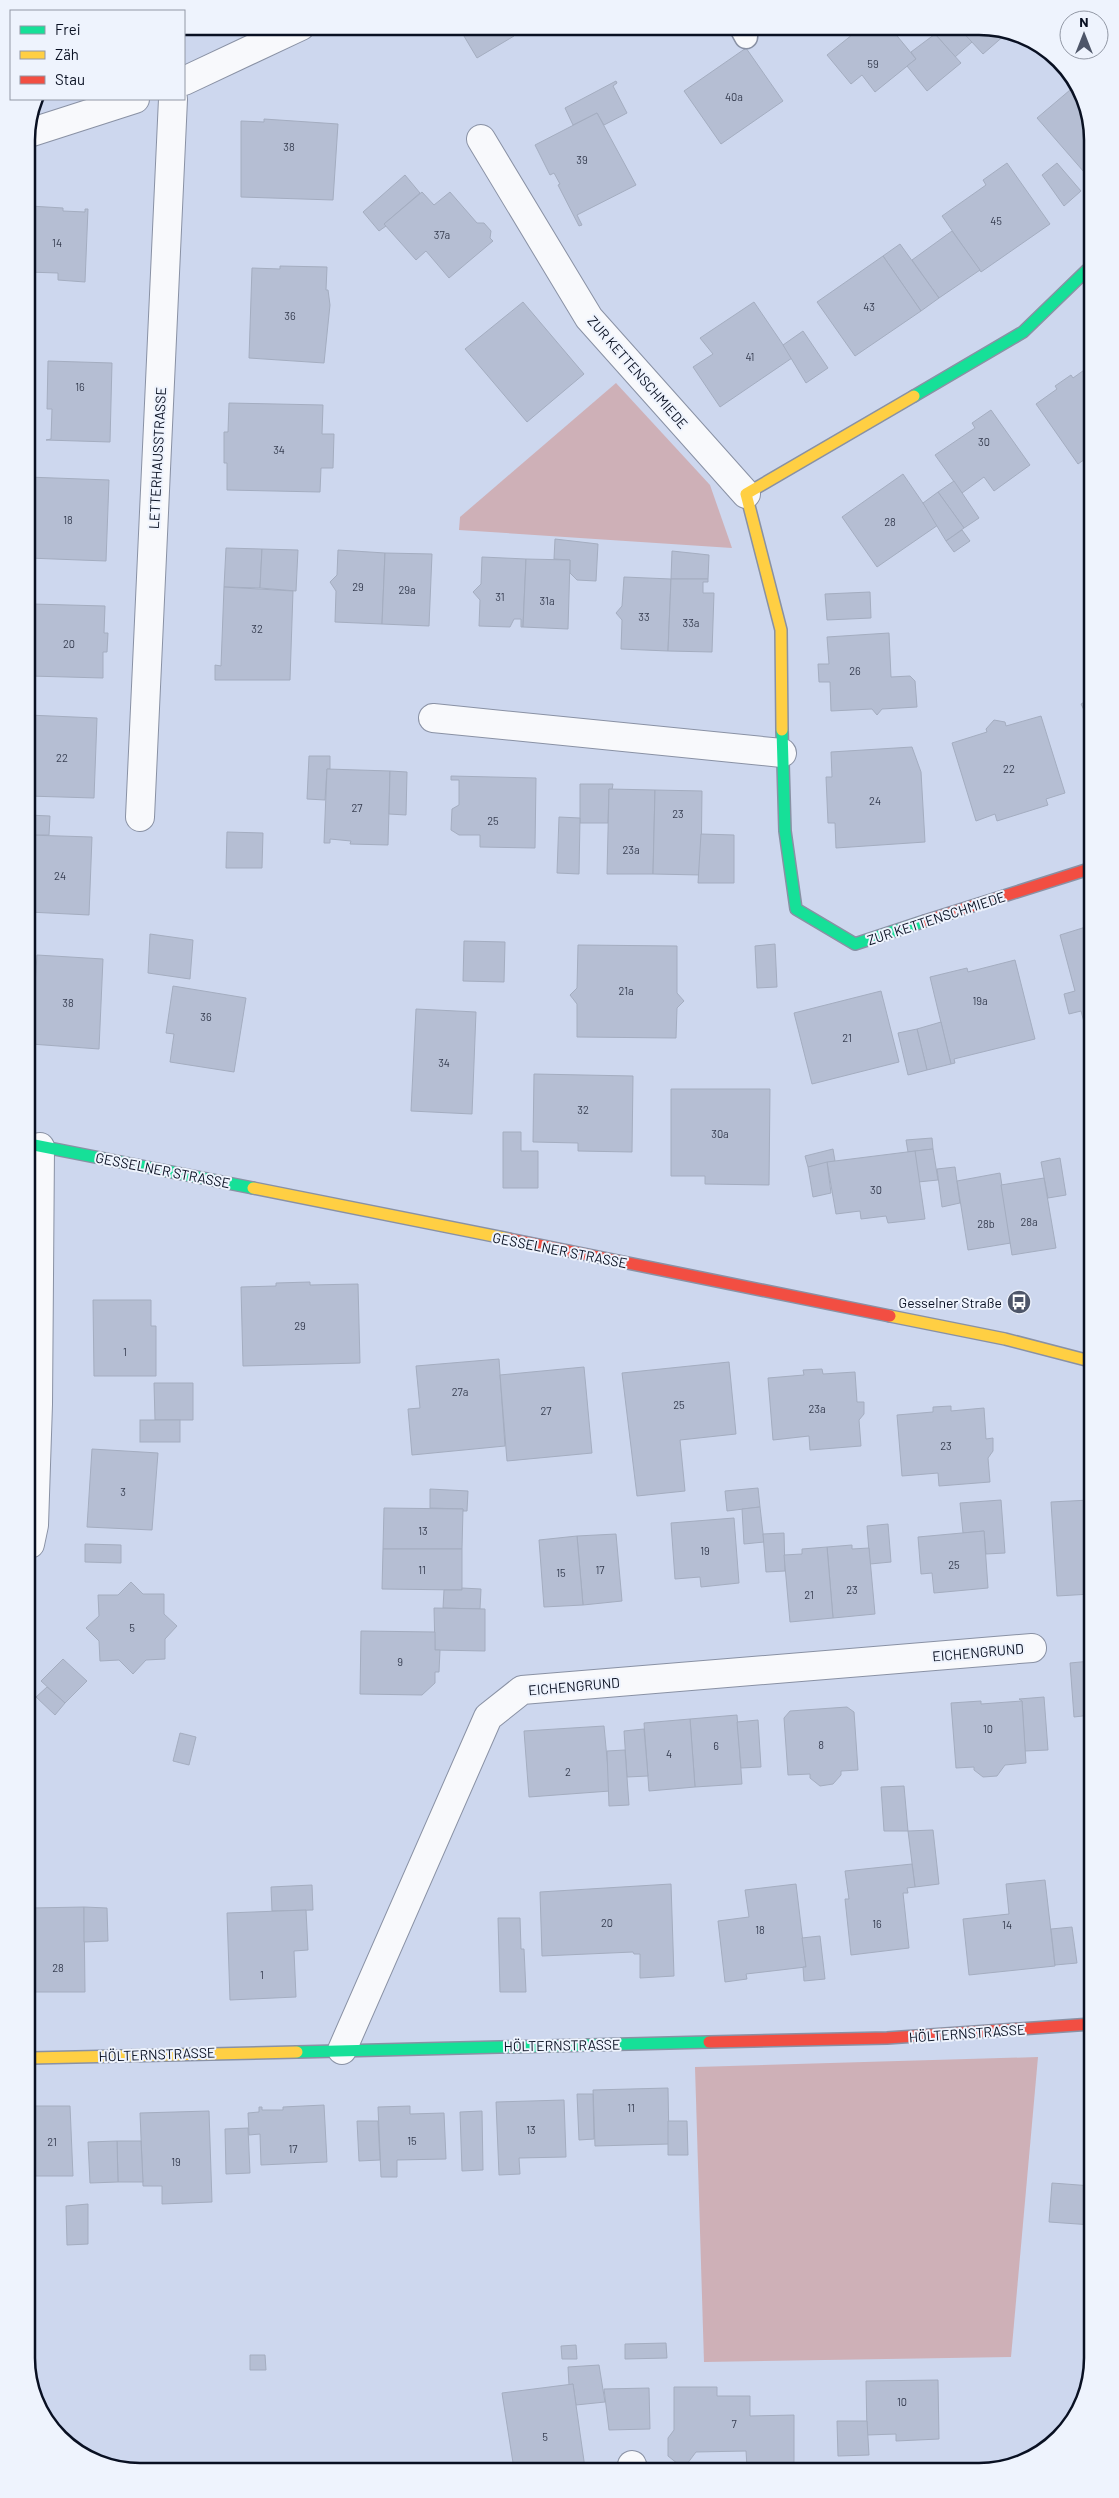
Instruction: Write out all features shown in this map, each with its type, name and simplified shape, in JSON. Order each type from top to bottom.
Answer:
[{"type":"street","points":[[185,81],[282,35]]},
{"type":"street","points":[[35,131],[132,100]]},
{"type":"street","name":"LETTERHAUSSTRASSE","points":[[140,817],[173,100]]},
{"type":"street","name":"ZUR KETTENSCHMIEDE","points":[[481,139],[589,318],[746,494],[781,630],[785,831],[796,909],[855,944],[1084,872]]},
{"type":"street","points":[[746,494],[1023,332],[1084,273]]},
{"type":"street","points":[[433,718],[782,753]]},
{"type":"street","name":"GESSELNER STRASSE","points":[[35,1146],[129,1162],[996,1337],[1084,1359]]},
{"type":"street","name":"EICHENGRUND","points":[[342,2050],[488,1717],[522,1690],[1032,1648]]},
{"type":"street","name":"HÖLTERNSTRASSE","points":[[35,2058],[887,2038],[1084,2025]]},
{"type":"shaded area","points":[[616,383],[710,485],[732,548],[459,530],[460,517]]},
{"type":"shaded area","points":[[1038,2057],[1011,2357],[704,2362],[695,2067]]},
{"type":"building","points":[[463,35],[513,35],[514,36],[477,58]]},
{"type":"building","points":[[852,35],[896,35],[916,59],[875,92],[862,75],[851,84],[827,55]]},
{"type":"building","points":[[936,35],[965,35],[972,42],[955,57]]},
{"type":"building","points":[[936,35],[961,63],[927,91],[907,66],[916,59],[911,52]]},
{"type":"building","points":[[965,35],[1002,38],[983,54]]},
{"type":"building","points":[[746,48],[783,101],[721,144],[684,91]]},
{"type":"building","points":[[616,81],[617,83],[613,86],[627,113],[604,125],[597,113],[573,125],[565,108]]},
{"type":"building","points":[[1070,90],[1072,93],[1082,119],[1084,172],[1037,118]]},
{"type":"building","points":[[597,113],[636,185],[577,215],[582,225],[579,226],[558,185],[560,184],[554,173],[550,175],[535,145]]},
{"type":"building","points":[[264,119],[338,124],[333,200],[241,197],[241,121],[264,122]]},
{"type":"building","points":[[1007,163],[1050,224],[981,272],[942,216],[986,185],[983,180]]},
{"type":"building","points":[[1057,163],[1081,191],[1064,206],[1042,175]]},
{"type":"building","points":[[405,175],[420,193],[384,224],[386,226],[379,231],[363,212]]},
{"type":"building","points":[[422,192],[434,205],[450,192],[477,223],[484,223],[491,231],[490,238],[493,241],[449,278],[426,251],[416,260],[384,224]]},
{"type":"building","points":[[35,206],[63,208],[63,211],[85,212],[85,209],[88,209],[85,282],[58,280],[58,273],[35,272]]},
{"type":"building","points":[[952,231],[980,270],[939,298],[912,260]]},
{"type":"building","points":[[900,244],[939,298],[921,311],[883,256]]},
{"type":"building","points":[[883,256],[921,311],[855,356],[817,302]]},
{"type":"building","points":[[280,266],[327,267],[326,290],[328,290],[330,305],[324,363],[249,358],[252,268],[280,269]]},
{"type":"building","points":[[523,302],[584,374],[527,422],[465,349]]},
{"type":"building","points":[[754,302],[792,358],[720,407],[693,367],[713,354],[700,338]]},
{"type":"building","points":[[803,331],[828,368],[806,383],[783,345]]},
{"type":"building","points":[[48,361],[112,363],[110,442],[46,440],[51,439],[52,409],[47,409]]},
{"type":"building","points":[[1084,370],[1084,460],[1078,464],[1036,404],[1057,389],[1055,386],[1071,375],[1073,378]]},
{"type":"building","points":[[229,403],[323,405],[322,434],[334,434],[333,468],[321,468],[320,492],[227,490],[227,463],[224,463],[224,432],[228,432]]},
{"type":"building","points":[[991,410],[1030,465],[994,491],[984,477],[962,493],[935,455],[975,428],[972,423]]},
{"type":"building","points":[[903,474],[938,525],[877,567],[842,517]]},
{"type":"building","points":[[35,477],[109,480],[106,561],[35,558]]},
{"type":"building","points":[[954,481],[979,518],[964,528],[938,492]]},
{"type":"building","points":[[938,492],[964,528],[946,541],[923,503]]},
{"type":"building","points":[[962,530],[970,541],[954,552],[946,541]]},
{"type":"building","points":[[555,539],[598,544],[596,581],[577,580],[570,573],[570,560],[554,559]]},
{"type":"building","points":[[226,548],[262,549],[260,588],[224,587]]},
{"type":"building","points":[[262,549],[298,550],[296,591],[260,588]]},
{"type":"building","points":[[338,550],[385,553],[382,624],[335,622],[336,591],[330,582],[337,575]]},
{"type":"building","points":[[672,551],[709,555],[708,579],[671,579]]},
{"type":"building","points":[[385,553],[432,554],[429,626],[382,624]]},
{"type":"building","points":[[482,557],[526,559],[523,627],[521,627],[521,619],[514,619],[510,627],[479,626],[480,600],[473,592],[481,584]]},
{"type":"building","points":[[526,559],[570,560],[568,629],[523,627]]},
{"type":"building","points":[[624,577],[671,579],[668,651],[621,649],[622,620],[616,613],[622,606]]},
{"type":"building","points":[[671,579],[708,579],[708,582],[703,582],[703,593],[714,593],[712,652],[668,651]]},
{"type":"building","points":[[224,587],[293,591],[290,680],[215,680],[215,665],[221,666]]},
{"type":"building","points":[[870,592],[871,618],[827,620],[825,594]]},
{"type":"building","points":[[35,604],[105,606],[104,633],[108,633],[107,652],[103,652],[103,678],[35,676]]},
{"type":"building","points":[[889,633],[891,677],[910,676],[915,681],[917,707],[882,709],[877,715],[872,709],[831,711],[830,682],[819,682],[818,664],[829,664],[827,637]]},
{"type":"building","points":[[35,715],[97,718],[94,798],[35,796]]},
{"type":"building","points":[[1041,716],[1065,793],[1046,799],[1048,805],[997,821],[995,814],[976,821],[952,743],[987,732],[986,729],[994,720],[1005,722],[1006,726]]},
{"type":"building","points":[[912,747],[921,772],[925,842],[836,848],[835,823],[828,823],[826,777],[832,777],[831,752]]},
{"type":"building","points":[[309,756],[330,756],[330,769],[327,769],[325,800],[307,799]]},
{"type":"building","points":[[327,769],[390,771],[388,845],[350,844],[351,841],[330,839],[330,843],[324,843]]},
{"type":"building","points":[[390,771],[407,772],[406,815],[389,814]]},
{"type":"building","points":[[451,776],[536,778],[535,848],[480,847],[480,835],[459,835],[451,830],[452,809],[459,805],[459,780],[451,780]]},
{"type":"building","points":[[580,784],[613,784],[612,790],[609,789],[608,823],[580,823]]},
{"type":"building","points":[[609,789],[655,790],[653,874],[607,874]]},
{"type":"building","points":[[655,790],[702,791],[701,875],[653,874]]},
{"type":"building","points":[[35,815],[50,816],[49,835],[35,835]]},
{"type":"building","points":[[559,817],[580,818],[579,874],[557,873]]},
{"type":"building","points":[[227,832],[263,833],[262,868],[226,868]]},
{"type":"building","points":[[701,834],[734,835],[734,883],[698,883]]},
{"type":"building","points":[[35,835],[92,837],[89,915],[35,912]]},
{"type":"building","points":[[1084,928],[1084,1022],[1081,1011],[1069,1014],[1064,994],[1075,991],[1060,935]]},
{"type":"building","points":[[150,934],[193,940],[190,979],[148,973]]},
{"type":"building","points":[[464,941],[505,942],[504,982],[463,981]]},
{"type":"building","points":[[775,944],[777,987],[757,988],[755,946]]},
{"type":"building","points":[[578,945],[677,946],[677,993],[684,1001],[677,1008],[676,1038],[577,1037],[577,1004],[570,995],[577,988]]},
{"type":"building","points":[[37,955],[103,959],[99,1049],[35,1044]]},
{"type":"building","points":[[1015,960],[1035,1039],[954,1059],[955,1063],[951,1064],[930,977],[967,968],[968,972]]},
{"type":"building","points":[[173,986],[246,998],[234,1072],[170,1062],[174,1034],[166,1033]]},
{"type":"building","points":[[881,991],[899,1062],[812,1084],[794,1013]]},
{"type":"building","points":[[416,1009],[476,1012],[472,1114],[411,1111]]},
{"type":"building","points":[[941,1022],[951,1064],[927,1070],[917,1029]]},
{"type":"building","points":[[917,1029],[927,1070],[908,1075],[898,1033]]},
{"type":"building","points":[[534,1074],[633,1076],[632,1152],[578,1151],[578,1143],[533,1142]]},
{"type":"building","points":[[671,1089],[770,1089],[769,1185],[705,1184],[705,1176],[671,1176]]},
{"type":"building","points":[[503,1132],[521,1132],[521,1151],[538,1151],[538,1188],[503,1188]]},
{"type":"building","points":[[932,1138],[933,1149],[908,1152],[906,1140]]},
{"type":"building","points":[[833,1149],[835,1161],[808,1167],[805,1156]]},
{"type":"building","points":[[933,1149],[938,1180],[918,1182],[915,1151]]},
{"type":"building","points":[[915,1151],[925,1219],[888,1223],[886,1216],[861,1219],[860,1211],[836,1214],[827,1162]]},
{"type":"building","points":[[1060,1158],[1066,1195],[1048,1198],[1041,1162]]},
{"type":"building","points":[[827,1162],[831,1193],[813,1197],[808,1167]]},
{"type":"building","points":[[955,1167],[960,1203],[942,1207],[937,1169]]},
{"type":"building","points":[[1000,1173],[1011,1243],[968,1250],[957,1181]]},
{"type":"building","points":[[1044,1178],[1056,1248],[1012,1255],[1001,1185]]},
{"type":"building","points":[[310,1282],[310,1285],[358,1284],[360,1363],[243,1366],[241,1287],[276,1286],[276,1283]]},
{"type":"building","points":[[93,1300],[151,1300],[151,1326],[156,1326],[156,1376],[94,1376]]},
{"type":"building","points":[[499,1359],[505,1446],[412,1455],[408,1409],[420,1408],[416,1366]]},
{"type":"building","points":[[729,1362],[736,1434],[680,1440],[685,1491],[637,1496],[622,1373]]},
{"type":"building","points":[[584,1367],[592,1453],[507,1461],[500,1375]]},
{"type":"building","points":[[822,1369],[823,1374],[855,1372],[857,1402],[864,1402],[864,1414],[859,1420],[861,1446],[810,1450],[809,1436],[773,1440],[768,1378],[804,1375],[803,1370]]},
{"type":"building","points":[[154,1383],[193,1383],[193,1420],[155,1420]]},
{"type":"building","points":[[951,1406],[951,1411],[984,1408],[986,1439],[993,1438],[993,1451],[988,1458],[990,1482],[939,1486],[938,1473],[902,1476],[897,1415],[933,1412],[933,1407]]},
{"type":"building","points":[[140,1420],[180,1420],[180,1442],[140,1442]]},
{"type":"building","points":[[92,1449],[158,1453],[152,1530],[87,1527]]},
{"type":"building","points":[[758,1488],[760,1507],[727,1511],[725,1491]]},
{"type":"building","points":[[430,1489],[468,1491],[467,1511],[463,1511],[463,1509],[430,1508]]},
{"type":"building","points":[[1001,1500],[1005,1553],[986,1554],[984,1531],[963,1533],[960,1503]]},
{"type":"building","points":[[1084,1500],[1084,1594],[1057,1596],[1051,1502]]},
{"type":"building","points":[[760,1507],[764,1542],[744,1544],[742,1509]]},
{"type":"building","points":[[384,1508],[463,1509],[462,1549],[383,1549]]},
{"type":"building","points":[[734,1518],[739,1583],[701,1587],[700,1577],[675,1579],[671,1523]]},
{"type":"building","points":[[888,1524],[891,1562],[870,1564],[867,1526]]},
{"type":"building","points":[[984,1531],[988,1588],[934,1593],[932,1573],[921,1574],[918,1537]]},
{"type":"building","points":[[784,1533],[785,1571],[766,1572],[763,1534]]},
{"type":"building","points":[[616,1534],[622,1601],[583,1605],[577,1536]]},
{"type":"building","points":[[577,1536],[583,1605],[544,1607],[539,1540]]},
{"type":"building","points":[[85,1544],[121,1545],[121,1563],[85,1562]]},
{"type":"building","points":[[852,1545],[852,1549],[869,1548],[875,1614],[833,1618],[827,1547]]},
{"type":"building","points":[[827,1547],[833,1618],[790,1622],[784,1555],[802,1554],[802,1549]]},
{"type":"building","points":[[383,1549],[462,1549],[462,1590],[382,1589]]},
{"type":"building","points":[[131,1582],[143,1594],[164,1594],[164,1614],[177,1626],[165,1639],[165,1659],[146,1660],[133,1674],[119,1660],[100,1661],[99,1641],[86,1628],[99,1616],[98,1595],[118,1595]]},
{"type":"building","points":[[462,1588],[481,1589],[480,1609],[443,1608],[444,1590],[462,1590]]},
{"type":"building","points":[[434,1608],[485,1609],[485,1651],[435,1650]]},
{"type":"building","points":[[361,1631],[435,1632],[435,1650],[440,1650],[439,1672],[435,1672],[435,1683],[422,1695],[360,1694]]},
{"type":"building","points":[[63,1659],[87,1681],[65,1703],[41,1681]]},
{"type":"building","points":[[1084,1662],[1084,1716],[1074,1717],[1070,1663]]},
{"type":"building","points":[[47,1687],[65,1703],[55,1715],[36,1697]]},
{"type":"building","points":[[1044,1697],[1048,1750],[1025,1751],[1022,1701],[1019,1699]]},
{"type":"building","points":[[981,1701],[981,1704],[1022,1701],[1026,1763],[1005,1765],[997,1776],[983,1777],[974,1770],[974,1767],[956,1768],[951,1703]]},
{"type":"building","points":[[847,1707],[854,1712],[858,1770],[841,1771],[841,1775],[833,1784],[820,1786],[810,1778],[810,1774],[788,1775],[784,1718],[790,1711]]},
{"type":"building","points":[[737,1715],[742,1784],[695,1787],[690,1719]]},
{"type":"building","points":[[690,1719],[695,1787],[649,1791],[644,1723]]},
{"type":"building","points":[[758,1720],[761,1767],[741,1768],[737,1722]]},
{"type":"building","points":[[604,1726],[610,1791],[529,1797],[524,1731]]},
{"type":"building","points":[[644,1729],[648,1776],[627,1777],[624,1731]]},
{"type":"building","points":[[180,1733],[196,1737],[189,1765],[173,1761]]},
{"type":"building","points":[[625,1750],[629,1805],[609,1806],[607,1751]]},
{"type":"building","points":[[904,1786],[908,1831],[884,1831],[881,1787]]},
{"type":"building","points":[[933,1830],[939,1884],[915,1887],[908,1831]]},
{"type":"building","points":[[912,1864],[915,1887],[907,1888],[908,1893],[903,1893],[909,1948],[851,1955],[845,1899],[849,1899],[845,1871]]},
{"type":"building","points":[[1045,1880],[1055,1966],[969,1975],[963,1919],[1009,1914],[1006,1884]]},
{"type":"building","points":[[671,1884],[674,1976],[640,1978],[640,1954],[634,1954],[633,1952],[542,1956],[540,1892]]},
{"type":"building","points":[[796,1884],[806,1967],[746,1974],[747,1979],[725,1982],[718,1921],[749,1917],[745,1890]]},
{"type":"building","points":[[312,1885],[313,1910],[272,1911],[271,1887]]},
{"type":"building","points":[[84,1907],[85,1992],[35,1992],[35,1908]]},
{"type":"building","points":[[84,1907],[107,1908],[108,1941],[84,1942]]},
{"type":"building","points":[[306,1910],[308,1950],[294,1951],[296,1997],[230,2000],[227,1913]]},
{"type":"building","points":[[498,1918],[520,1918],[521,1949],[524,1949],[526,1992],[500,1992]]},
{"type":"building","points":[[1072,1927],[1077,1963],[1055,1965],[1051,1929]]},
{"type":"building","points":[[820,1936],[825,1979],[804,1981],[803,1967],[806,1967],[802,1938]]},
{"type":"building","points":[[668,2088],[669,2144],[595,2146],[593,2090]]},
{"type":"building","points":[[577,2094],[593,2094],[594,2139],[579,2140]]},
{"type":"building","points":[[564,2100],[566,2157],[519,2158],[520,2174],[499,2175],[496,2102]]},
{"type":"building","points":[[324,2105],[327,2162],[261,2165],[260,2134],[249,2135],[248,2113],[259,2112],[259,2107],[262,2107],[262,2110],[283,2110],[283,2107]]},
{"type":"building","points":[[35,2106],[70,2106],[73,2176],[35,2176]]},
{"type":"building","points":[[410,2106],[410,2114],[444,2113],[446,2159],[397,2160],[397,2177],[381,2177],[378,2107]]},
{"type":"building","points":[[209,2111],[212,2202],[162,2204],[162,2186],[143,2186],[140,2113]]},
{"type":"building","points":[[482,2111],[483,2170],[462,2171],[460,2112]]},
{"type":"building","points":[[357,2121],[378,2121],[380,2160],[359,2161]]},
{"type":"building","points":[[668,2121],[687,2121],[688,2155],[668,2155]]},
{"type":"building","points":[[248,2128],[250,2173],[226,2174],[225,2129]]},
{"type":"building","points":[[117,2141],[141,2141],[143,2182],[118,2182]]},
{"type":"building","points":[[117,2141],[118,2182],[90,2183],[88,2142]]},
{"type":"building","points":[[1052,2183],[1084,2185],[1084,2224],[1049,2222]]},
{"type":"building","points":[[88,2204],[88,2244],[67,2245],[66,2206]]},
{"type":"building","points":[[666,2343],[667,2358],[625,2359],[625,2344]]},
{"type":"building","points":[[576,2345],[577,2359],[562,2359],[561,2346]]},
{"type":"building","points":[[250,2355],[265,2355],[266,2370],[250,2370]]},
{"type":"building","points":[[599,2365],[605,2402],[576,2405],[573,2384],[569,2385],[568,2367]]},
{"type":"building","points":[[938,2380],[939,2439],[896,2441],[896,2434],[867,2435],[866,2381]]},
{"type":"building","points":[[573,2384],[584,2463],[513,2463],[502,2393]]},
{"type":"building","points":[[674,2387],[717,2387],[717,2396],[750,2396],[750,2416],[794,2415],[794,2463],[747,2463],[746,2451],[696,2452],[688,2463],[677,2463],[668,2456],[668,2438],[674,2430]]},
{"type":"building","points":[[649,2388],[650,2429],[609,2430],[604,2389]]},
{"type":"building","points":[[837,2421],[867,2421],[869,2455],[838,2456]]},
{"type":"traffic: fast","points":[[914,396],[1023,332],[1084,273]]},
{"type":"traffic: fast","points":[[782,730],[785,831],[796,909],[855,944],[925,921]]},
{"type":"traffic: fast","points":[[35,1145],[253,1188]]},
{"type":"traffic: fast","points":[[297,2052],[709,2042]]},
{"type":"traffic: slow","points":[[782,730],[781,630],[746,494],[914,396]]},
{"type":"traffic: slow","points":[[253,1188],[509,1239]]},
{"type":"traffic: slow","points":[[890,1316],[1005,1339],[1084,1359]]},
{"type":"traffic: slow","points":[[35,2058],[297,2052]]},
{"type":"traffic: jam","points":[[925,921],[1084,871]]},
{"type":"traffic: jam","points":[[509,1239],[890,1316]]},
{"type":"traffic: jam","points":[[709,2042],[887,2038],[1084,2025]]},
{"type":"place","name":"Gesselner Straße","points":[[1019,1302]]}]
